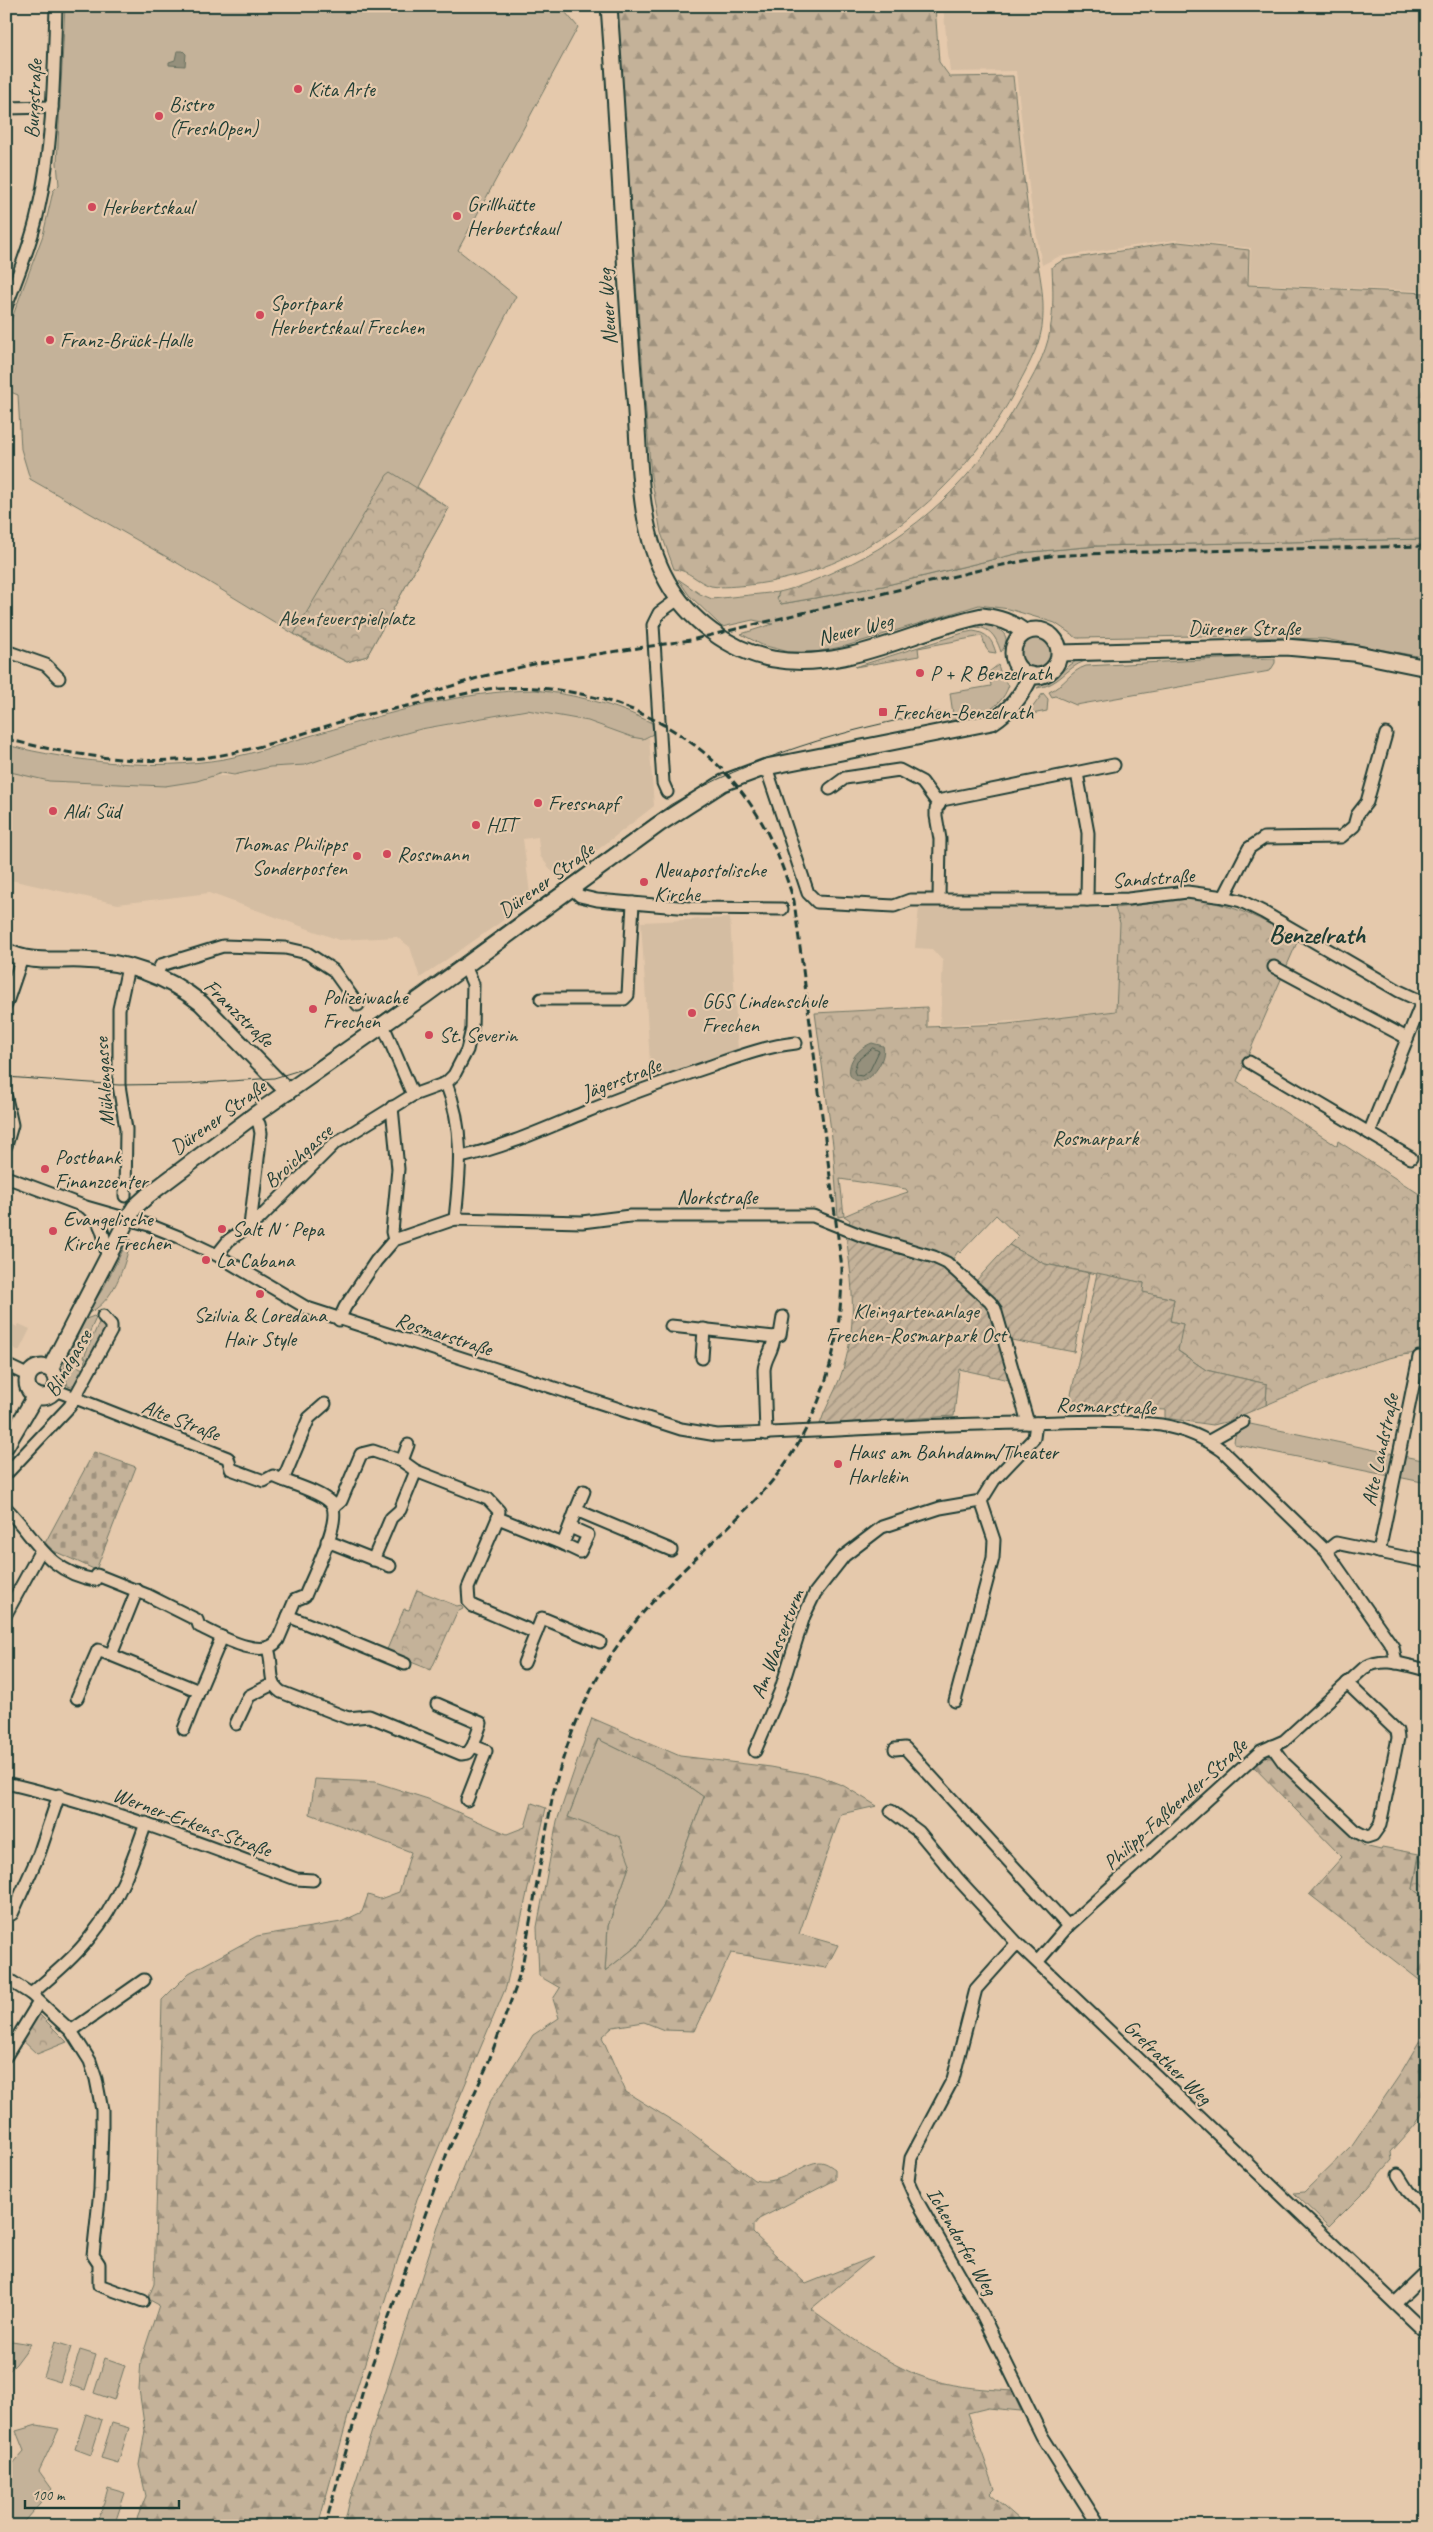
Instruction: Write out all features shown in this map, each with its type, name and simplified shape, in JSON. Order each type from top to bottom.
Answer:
[{"type":"main road","name":"Neuer Weg","points":[[609,6],[627,302],[644,499],[650,536],[666,580],[678,599],[700,623],[732,644],[753,654],[774,659],[824,661],[851,656],[982,616],[998,618],[1013,623],[1025,632]]},
{"type":"main road","points":[[1033,629],[1049,632],[1059,645],[1060,653],[1056,666],[1051,671],[1038,676],[1030,675],[1018,667],[1013,654],[1016,641],[1025,632],[1033,629]]},
{"type":"main road","name":"Dürener Straße","points":[[1060,653],[1286,647],[1353,653],[1427,668]]},
{"type":"main road","name":"Dürener Straße","points":[[128,1218],[135,1207],[147,1196],[253,1116],[465,966],[681,808],[723,783],[766,767],[992,722],[1013,706],[1021,697],[1030,675]]},
{"type":"main road","name":"Franzstraße","points":[[6,951],[22,958],[84,960],[128,966],[156,975],[202,1003],[288,1092]]},
{"type":"main road","name":"Blindgasse","points":[[50,1369],[128,1218]]},
{"type":"main road","points":[[40,1367],[50,1369],[57,1381],[54,1390],[48,1396],[36,1395],[28,1387],[29,1376],[40,1367]]},
{"type":"main road","name":"Blindgasse","points":[[6,1446],[36,1395]]},
{"type":"street","name":"Burgstraße","points":[[6,307],[36,219],[49,150],[56,6]]},
{"type":"street","points":[[6,108],[52,107]]},
{"type":"street","points":[[667,792],[663,783],[653,625],[659,613],[678,599]]},
{"type":"street","points":[[6,651],[46,665],[59,678]]},
{"type":"street","name":"Sandstraße","points":[[766,767],[808,893],[813,900],[859,906],[894,906],[910,900],[1128,899],[1187,892],[1224,897],[1249,848],[1264,838],[1341,837],[1349,833],[1354,826],[1357,815],[1367,802],[1386,734]]},
{"type":"street","points":[[939,899],[940,839],[936,816],[942,800],[1114,766]]},
{"type":"street","points":[[830,790],[845,778],[899,770],[922,782],[939,805]]},
{"type":"street","name":"Sandstraße","points":[[1077,773],[1088,833],[1087,900]]},
{"type":"street","points":[[571,888],[574,893],[588,899],[633,904],[690,908],[782,909]]},
{"type":"street","points":[[1224,897],[1241,901],[1264,912],[1424,1003],[1407,1038],[1369,1133]]},
{"type":"street","points":[[541,999],[624,999],[628,994],[633,904]]},
{"type":"street","points":[[156,975],[161,965],[222,946],[285,948],[307,952],[333,970],[358,1005]]},
{"type":"street","points":[[6,1005],[22,958]]},
{"type":"street","name":"Mühlengasse","points":[[125,1196],[126,1130],[119,1085],[119,1018],[123,984],[128,966]]},
{"type":"street","points":[[455,1219],[461,1157],[454,1109],[446,1083],[460,1066],[472,1029],[473,984],[465,966]]},
{"type":"street","points":[[1274,967],[1407,1038]]},
{"type":"street","points":[[383,1025],[413,1095]]},
{"type":"street","name":"Jägerstraße","points":[[461,1157],[492,1150],[528,1137],[650,1086],[778,1045],[796,1043]]},
{"type":"street","points":[[1249,1062],[1411,1158]]},
{"type":"street","name":"Broichgasse","points":[[217,1255],[229,1240],[250,1226],[320,1156],[392,1107],[413,1095],[446,1083]]},
{"type":"street","points":[[6,1098],[12,1125],[6,1146]]},
{"type":"street","points":[[339,1320],[345,1307],[372,1267],[394,1240],[392,1232],[398,1169],[392,1107]]},
{"type":"street","points":[[250,1226],[261,1133],[259,1124],[253,1116]]},
{"type":"street","name":"Rosmarstraße","points":[[6,1177],[86,1207],[128,1218],[179,1237],[217,1255],[292,1301],[339,1320],[681,1429],[717,1435],[944,1424],[1122,1422],[1189,1432],[1209,1441],[1231,1458],[1326,1551],[1393,1647],[1396,1663]]},
{"type":"street","points":[[86,1207],[95,1215],[102,1227],[107,1257]]},
{"type":"street","name":"Norkstraße","points":[[394,1240],[455,1219],[582,1222],[630,1216],[807,1215],[947,1263],[990,1302],[995,1309],[1032,1423]]},
{"type":"street","name":"Blindgasse","points":[[8,1472],[70,1406],[110,1331],[111,1325],[104,1316]]},
{"type":"street","points":[[671,1326],[774,1337],[780,1335],[783,1317]]},
{"type":"street","points":[[702,1358],[704,1329]]},
{"type":"street","points":[[766,1434],[764,1370],[765,1362],[773,1349],[774,1337]]},
{"type":"street","name":"Alte Landstraße","points":[[1379,1552],[1419,1357]]},
{"type":"street","points":[[6,1365],[29,1376]]},
{"type":"street","name":"Alte Straße","points":[[54,1390],[228,1458],[231,1469],[264,1481],[273,1476],[283,1480],[324,1498],[334,1508]]},
{"type":"street","points":[[283,1480],[309,1418],[325,1404]]},
{"type":"street","points":[[1209,1441],[1243,1422]]},
{"type":"street","points":[[956,1701],[993,1558],[994,1540],[981,1502],[994,1480],[1034,1438],[1032,1423]]},
{"type":"street","points":[[402,1461],[408,1445]]},
{"type":"street","points":[[6,1508],[22,1524],[30,1540],[63,1570],[95,1580],[97,1575],[137,1590],[197,1620],[199,1626],[222,1637],[251,1648],[268,1649],[278,1640],[295,1600],[305,1596],[334,1524],[334,1508],[341,1501],[361,1454],[373,1451],[402,1461],[416,1471],[488,1500],[498,1512],[498,1518],[468,1588],[470,1602],[477,1609],[536,1633]]},
{"type":"street","points":[[372,1560],[391,1518],[400,1510],[416,1471]]},
{"type":"street","points":[[563,1544],[584,1491]]},
{"type":"street","name":"Am Wasserturm","points":[[755,1751],[780,1692],[804,1616],[815,1593],[844,1556],[882,1527],[940,1508],[981,1502]]},
{"type":"street","points":[[576,1510],[671,1550]]},
{"type":"street","points":[[498,1518],[580,1552],[588,1535],[570,1527]]},
{"type":"street","points":[[327,1541],[390,1566]]},
{"type":"street","points":[[1326,1551],[1336,1544],[1427,1562]]},
{"type":"street","points":[[6,1614],[41,1550]]},
{"type":"street","points":[[111,1655],[137,1590]]},
{"type":"street","points":[[288,1616],[405,1664]]},
{"type":"street","points":[[524,1663],[542,1618],[600,1642]]},
{"type":"street","points":[[184,1729],[222,1637]]},
{"type":"street","points":[[268,1649],[273,1664],[273,1684],[281,1692],[348,1718],[369,1716],[460,1754],[468,1753],[473,1746],[481,1723],[437,1704]]},
{"type":"street","points":[[77,1698],[98,1650],[199,1691]]},
{"type":"street","name":"Philipp-Faßbender-Straße","points":[[1038,1961],[1068,1926],[1262,1751],[1284,1740],[1373,1662],[1396,1663],[1427,1670]]},
{"type":"street","points":[[1272,1746],[1284,1763],[1357,1832],[1368,1837],[1373,1835],[1380,1825],[1398,1738],[1397,1731],[1347,1683]]},
{"type":"street","points":[[236,1724],[249,1696],[273,1684]]},
{"type":"street","points":[[467,1800],[486,1751],[473,1746]]},
{"type":"street","points":[[895,1749],[905,1748],[1068,1926]]},
{"type":"street","name":"Werner-Erkens-Straße","points":[[6,1783],[59,1795],[146,1823],[296,1879],[314,1880]]},
{"type":"street","points":[[12,1914],[39,1854],[59,1795]]},
{"type":"street","name":"Grefrather Weg","points":[[890,1811],[919,1832],[958,1879],[1017,1943],[1427,2334]]},
{"type":"street","points":[[6,2056],[35,1998],[92,1935],[127,1875],[146,1823]]},
{"type":"street","name":"Ichendorfer Weg","points":[[1017,1943],[976,1989],[954,2078],[915,2149],[910,2164],[908,2181],[916,2199],[983,2316],[1042,2436],[1099,2526]]},
{"type":"street","points":[[6,1978],[35,1998],[71,2031],[90,2061],[96,2078],[102,2110],[100,2190],[93,2254],[99,2264],[99,2285],[143,2301]]},
{"type":"street","points":[[71,2031],[144,1980]]},
{"type":"street","points":[[1398,2175],[1408,2191],[1427,2211]]},
{"type":"street","points":[[1395,2303],[1427,2272]]},
{"type":"shaded area","points":[[943,6],[1427,6],[1427,291],[1249,284],[1251,248],[1175,240],[1058,257],[1042,265],[1031,204],[1016,71],[950,72]]},
{"type":"shaded area","points":[[527,710],[588,721],[632,737],[649,738],[654,806],[559,880],[540,856],[538,837],[523,839],[531,901],[420,978],[410,947],[397,937],[339,940],[209,893],[118,904],[6,879],[6,757],[116,775],[234,776],[359,742]]},
{"type":"shaded area","points":[[919,907],[1115,908],[1120,923],[1116,1011],[1050,1019],[940,1025],[943,961],[932,949],[915,948]]},
{"type":"shaded area","name":"GGS Lindenschule Frechen","points":[[730,918],[738,1051],[651,1078],[641,922]]},
{"type":"shaded area","points":[[10,1323],[17,1327],[19,1324],[30,1329],[19,1351],[8,1345],[6,1349],[6,1330]]},
{"type":"green space","name":"Sportpark Herbertskaul Frechen","points":[[65,6],[560,6],[578,27],[458,250],[516,296],[417,487],[449,508],[367,656],[347,662],[307,642],[179,564],[30,479],[21,449],[18,395],[6,390],[6,334],[43,235],[53,191],[59,185],[57,163]]},
{"type":"green space","points":[[617,6],[935,6],[939,62],[950,77],[1013,76],[1028,211],[1043,298],[1042,327],[1038,344],[1014,393],[992,429],[966,463],[937,494],[904,522],[869,545],[832,564],[791,577],[749,585],[725,587],[711,586],[674,569],[661,533],[651,476],[623,118]]},
{"type":"green space","points":[[1178,242],[1249,250],[1248,285],[1427,293],[1427,539],[1097,546],[1020,553],[883,586],[781,604],[777,599],[779,592],[813,581],[863,557],[918,522],[942,501],[985,453],[1026,389],[1045,348],[1052,315],[1052,267],[1063,260]]},
{"type":"green space","name":"Abenteuerspielplatz","points":[[391,472],[449,508],[367,656],[347,662],[294,634],[387,475]]},
{"type":"green space","points":[[1427,539],[1427,658],[1325,639],[1198,636],[1077,638],[1055,623],[1009,609],[979,605],[846,646],[816,652],[789,652],[762,645],[741,634],[773,624],[753,620],[722,627],[689,595],[678,579],[700,594],[712,599],[779,592],[777,599],[781,604],[883,586],[1020,553],[1097,546]]},
{"type":"green space","points":[[984,625],[1000,630],[1006,637],[1005,646],[1001,652],[994,636],[990,632],[982,628],[969,627],[837,665],[966,626]]},
{"type":"green space","points":[[973,631],[988,637],[996,653],[989,652],[982,636],[918,648],[919,656],[855,667],[963,633]]},
{"type":"green space","points":[[1037,637],[1043,638],[1048,642],[1052,647],[1052,659],[1048,664],[1043,668],[1037,669],[1031,668],[1026,664],[1022,659],[1021,653],[1022,647],[1026,642],[1031,638]]},
{"type":"green space","points":[[1213,654],[1085,661],[1051,684],[1037,688],[1076,661]]},
{"type":"green space","points":[[1239,658],[1275,659],[1275,663],[1270,671],[1076,705],[1055,696],[1052,697],[1049,692],[1080,668],[1086,666]]},
{"type":"green space","points":[[998,665],[1003,680],[1009,685],[1005,695],[999,702],[992,708],[976,715],[947,721],[953,714],[950,693],[991,686],[989,672]]},
{"type":"green space","points":[[535,690],[580,698],[638,716],[652,723],[653,734],[643,739],[632,737],[588,721],[527,710],[421,729],[369,743],[305,765],[270,767],[234,775],[222,773],[197,781],[165,786],[49,781],[6,771],[6,745],[60,756],[115,763],[197,763],[248,754],[426,704],[480,694]]},
{"type":"green space","points":[[1043,693],[1048,699],[1047,711],[1027,715]]},
{"type":"green space","name":"Rosmarpark","points":[[1188,899],[1203,901],[1245,913],[1272,925],[1298,940],[1237,1081],[1337,1146],[1338,1141],[1427,1199],[1427,1354],[1393,1357],[1371,1363],[1266,1405],[1267,1384],[1206,1370],[1177,1350],[1183,1324],[1170,1321],[1174,1299],[1142,1292],[1144,1283],[1045,1264],[1009,1245],[1018,1236],[996,1215],[960,1253],[958,1251],[951,1262],[848,1228],[850,1220],[844,1216],[838,1217],[833,1145],[815,1013],[927,1007],[927,1027],[1007,1024],[1116,1011],[1120,923],[1115,908]],"holes":[[[840,1179],[906,1189],[908,1192],[874,1203],[844,1216]]]},
{"type":"green space","name":"Kleingartenanlage Frechen-Rosmarpark Ost","points":[[846,1233],[942,1265],[989,1306],[1009,1380],[959,1369],[954,1416],[820,1424],[840,1378],[850,1341],[852,1288]]},
{"type":"green space","points":[[129,1238],[131,1239],[122,1272],[111,1293],[96,1309],[86,1314],[104,1287]]},
{"type":"green space","points":[[1009,1245],[1045,1264],[1089,1273],[1074,1352],[1006,1339],[974,1283]]},
{"type":"green space","points":[[1097,1273],[1144,1283],[1143,1292],[1174,1299],[1170,1321],[1183,1324],[1178,1351],[1206,1370],[1267,1384],[1266,1405],[1226,1422],[1213,1425],[1165,1418],[1165,1410],[1069,1404]]},
{"type":"green space","points":[[94,1316],[96,1318],[80,1353],[71,1349],[86,1319]]},
{"type":"green space","points":[[100,1320],[104,1322],[106,1329],[87,1367],[83,1364],[86,1358],[84,1357]]},
{"type":"green space","points":[[69,1352],[77,1356],[73,1364],[85,1370],[74,1388],[68,1386],[65,1372]]},
{"type":"green space","points":[[1250,1424],[1394,1454],[1390,1476],[1234,1444],[1238,1431]]},
{"type":"green space","points":[[94,1452],[136,1467],[96,1570],[54,1551],[45,1543]]},
{"type":"green space","points":[[1403,1456],[1427,1461],[1427,1483],[1398,1477]]},
{"type":"green space","points":[[417,1590],[457,1606],[461,1605],[463,1609],[457,1612],[431,1670],[386,1652],[404,1609],[409,1610]]},
{"type":"green space","points":[[592,1718],[680,1756],[771,1767],[819,1776],[844,1786],[877,1806],[841,1814],[799,1934],[838,1945],[826,1968],[731,1953],[694,2031],[664,2030],[644,2022],[613,2027],[602,2037],[626,2092],[689,2131],[754,2180],[775,2180],[818,2162],[826,2163],[835,2169],[835,2180],[759,2219],[753,2226],[753,2233],[806,2284],[873,2257],[811,2309],[870,2350],[918,2375],[953,2385],[1012,2391],[1021,2411],[988,2408],[968,2413],[995,2489],[990,2494],[1027,2526],[344,2526],[350,2499],[438,2226],[490,2102],[533,2035],[559,2018],[553,1999],[560,1988],[539,1976],[537,1927],[557,1821]],"holes":[[[598,1739],[677,1778],[704,1797],[663,1907],[637,1946],[605,1971],[608,1926],[630,1864],[620,1837],[568,1817]]]},
{"type":"green space","points":[[598,1739],[677,1778],[704,1797],[663,1907],[637,1946],[605,1971],[608,1926],[630,1864],[568,1817]]},
{"type":"green space","points":[[1261,1747],[1364,1846],[1381,1850],[1382,1847],[1419,1854],[1413,1889],[1427,1900],[1427,1986],[1309,1894],[1342,1857],[1247,1760]]},
{"type":"green space","points":[[315,1779],[375,1782],[428,1799],[507,1834],[525,1827],[532,1803],[546,1808],[506,1987],[417,2199],[349,2413],[318,2526],[134,2526],[146,2496],[139,2465],[145,2431],[139,2389],[141,2360],[159,2305],[148,2299],[154,2284],[162,2000],[189,1973],[257,1936],[341,1922],[362,1912],[368,1895],[380,1899],[399,1892],[411,1852],[310,1814]]},
{"type":"green space","points":[[1427,1819],[1427,1900],[1413,1889]]},
{"type":"green space","points":[[37,2015],[40,2015],[67,2042],[37,2054],[19,2037]]},
{"type":"green space","points":[[1427,2028],[1427,2105],[1416,2124],[1391,2152],[1392,2160],[1368,2188],[1329,2227],[1294,2193],[1304,2192],[1352,2145],[1399,2076]]},
{"type":"green space","points":[[12,2341],[31,2344],[6,2374],[6,2343]]},
{"type":"green space","points":[[55,2342],[71,2347],[60,2382],[44,2377]]},
{"type":"green space","points":[[80,2350],[96,2355],[85,2390],[69,2385]]},
{"type":"green space","points":[[105,2358],[125,2365],[114,2400],[94,2393]]},
{"type":"green space","points":[[86,2414],[102,2420],[91,2455],[75,2449]]},
{"type":"green space","points":[[112,2423],[129,2428],[118,2463],[101,2458]]},
{"type":"green space","points":[[37,2425],[59,2429],[39,2471],[52,2489],[20,2526],[6,2526],[6,2472],[24,2451],[16,2431]]},
{"type":"green space","points":[[108,2488],[125,2493],[114,2526],[98,2523]]},
{"type":"water","points":[[177,51],[183,51],[186,54],[185,66],[169,65],[169,62],[175,60]]},
{"type":"water","points":[[872,1043],[883,1046],[882,1059],[874,1073],[868,1078],[862,1081],[856,1080],[850,1075],[852,1060],[863,1048]]},
{"type":"tram line","points":[[6,1077],[119,1085],[188,1084],[274,1078],[300,1070],[315,1063],[670,805],[733,772],[800,746],[869,727],[939,712]]},
{"type":"railway","points":[[413,698],[484,676],[538,663],[691,640],[992,567],[1050,556],[1427,546]]},
{"type":"railway","points":[[325,2526],[364,2387],[447,2153],[487,2066],[516,1987],[523,1961],[553,1794],[575,1725],[608,1660],[636,1621],[680,1573],[758,1497],[779,1473],[796,1447],[811,1420],[831,1361],[841,1300],[842,1268],[794,901],[782,865],[766,830],[753,808],[730,778],[704,753],[674,731],[642,714],[608,701],[572,692],[535,688],[480,690],[353,717]]},
{"type":"railway","points":[[6,739],[90,756],[118,759],[176,760],[232,753],[280,741],[359,716]]},
{"type":"place","name":"Kita Arte","points":[[298,89]]},
{"type":"place","name":"Bistro (FreshOpen)","points":[[159,116]]},
{"type":"place","name":"Herbertskaul","points":[[92,207]]},
{"type":"place","name":"Grillhütte Herbertskaul","points":[[457,216]]},
{"type":"place","name":"Sportpark Herbertskaul Frechen","points":[[260,315]]},
{"type":"place","name":"Franz-Brück-Halle","points":[[50,340]]},
{"type":"place","name":"P + R Benzelrath","points":[[920,673]]},
{"type":"place","name":"Frechen-Benzelrath","points":[[883,712]]},
{"type":"place","name":"Fressnapf","points":[[538,803]]},
{"type":"place","name":"Aldi Süd","points":[[53,811]]},
{"type":"place","name":"HIT","points":[[476,825]]},
{"type":"place","name":"Rossmann","points":[[387,854]]},
{"type":"place","name":"Thomas Philipps Sonderposten","points":[[357,856]]},
{"type":"place","name":"Neuapostolische Kirche","points":[[644,882]]},
{"type":"place","name":"Polizeiwache Frechen","points":[[313,1009]]},
{"type":"place","name":"GGS Lindenschule Frechen","points":[[692,1013]]},
{"type":"place","name":"St. Severin","points":[[429,1035]]},
{"type":"place","name":"Postbank Finanzcenter","points":[[45,1169]]},
{"type":"place","name":"Salt N´ Pepa","points":[[222,1229]]},
{"type":"place","name":"Evangelische Kirche Frechen","points":[[53,1231]]},
{"type":"place","name":"La Cabana","points":[[206,1260]]},
{"type":"place","name":"Szilvia & Loredana Hair Style","points":[[260,1294]]},
{"type":"place","name":"Haus am Bahndamm/Theater Harlekin","points":[[838,1464]]},
{"type":"district","name":"Benzelrath","points":[[1317,934]]}]
